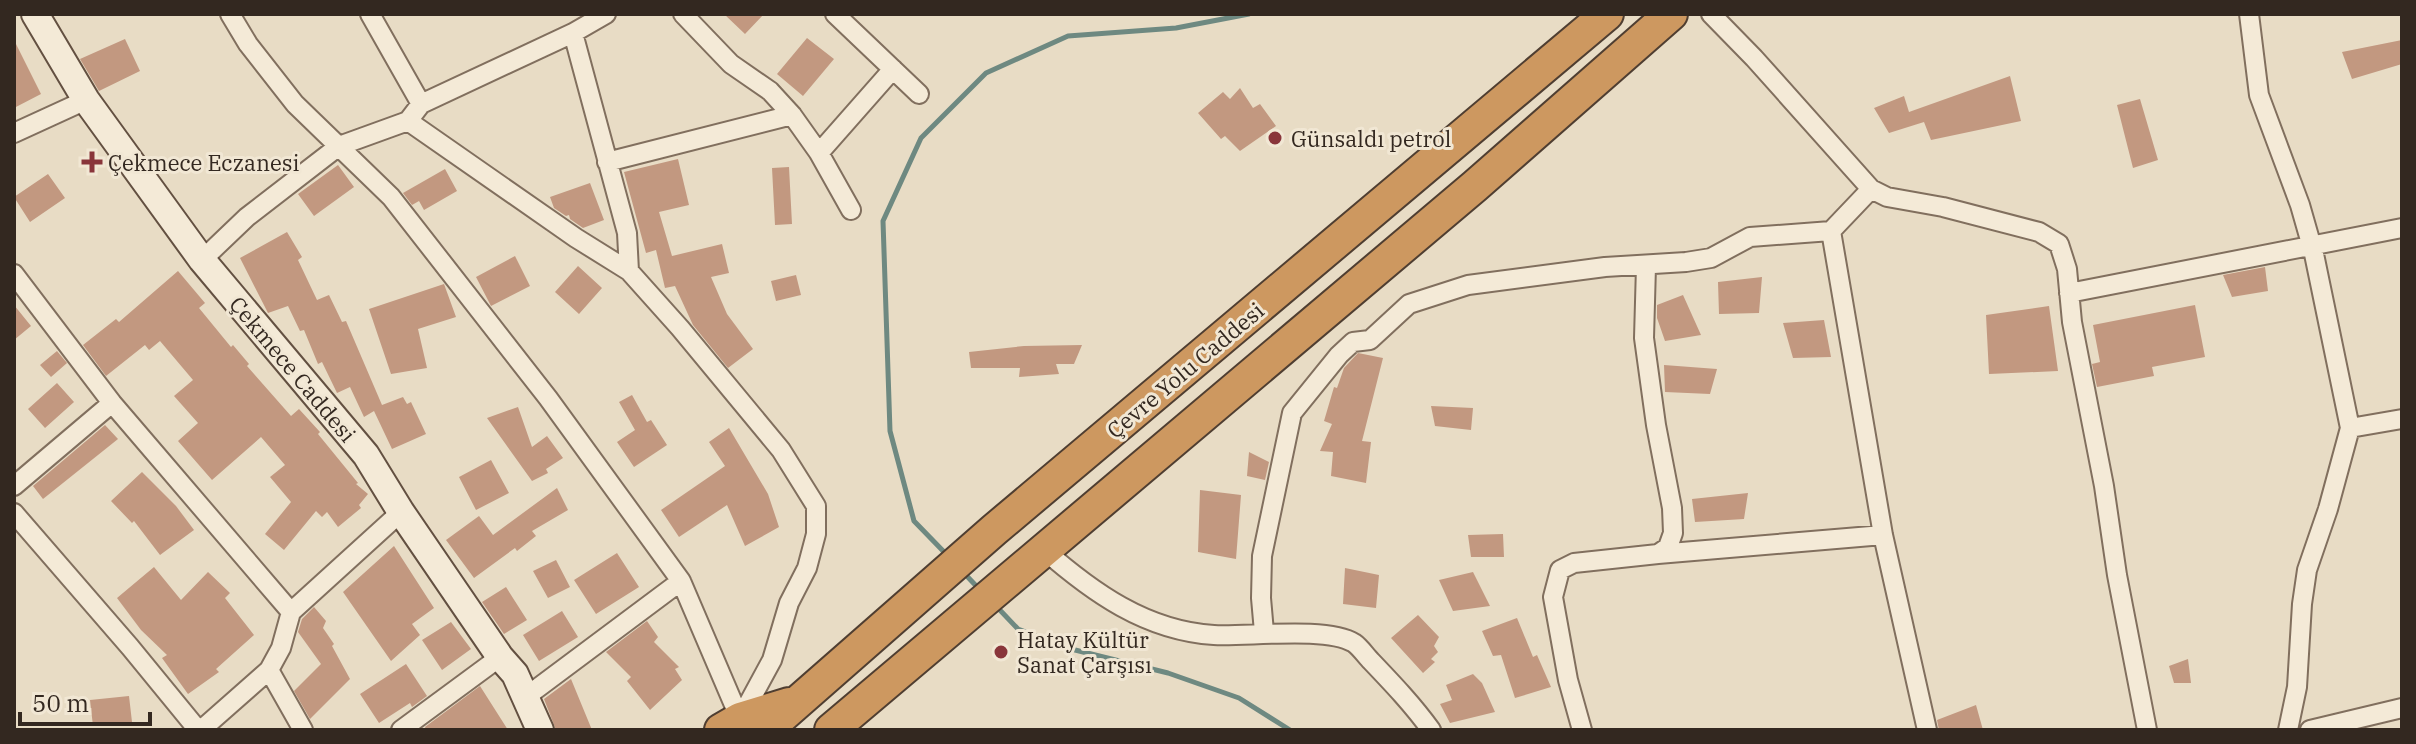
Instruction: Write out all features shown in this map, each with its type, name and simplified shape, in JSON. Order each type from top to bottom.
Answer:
[{"type":"highway","name":"Çevre Yolu Caddesi","points":[[742,726],[803,700],[994,530],[1607,14]]},
{"type":"highway","name":"Çevre Yolu Caddesi","points":[[832,729],[1475,186],[1671,14]]},
{"type":"main road","name":"Çekmece Caddesi","points":[[35,14],[86,100],[202,260],[366,455],[401,512],[500,657],[515,674],[540,730]]},
{"type":"street","points":[[230,14],[248,44],[295,104],[391,197],[443,262],[548,398],[681,581],[742,726]]},
{"type":"street","points":[[370,14],[421,104]]},
{"type":"street","points":[[202,260],[247,217],[339,146],[408,121],[421,104],[573,33],[606,14]]},
{"type":"street","points":[[683,14],[731,64],[770,91],[792,115],[819,153],[851,210]]},
{"type":"street","points":[[835,14],[919,94]]},
{"type":"street","points":[[1711,14],[1871,189],[1887,197],[1943,207],[2049,236],[2059,244],[2063,251],[2104,486],[2124,620],[2147,730]]},
{"type":"street","points":[[2249,14],[2259,95],[2300,205],[2311,245],[2350,428],[2328,509],[2307,570],[2300,619],[2297,687],[2288,730]]},
{"type":"street","points":[[573,33],[627,233],[629,271]]},
{"type":"street","points":[[819,153],[893,69]]},
{"type":"street","points":[[14,133],[86,100]]},
{"type":"street","points":[[607,162],[792,115]]},
{"type":"street","points":[[408,121],[576,238],[629,271],[781,450],[816,506],[816,534],[807,568],[789,603],[772,660],[742,726]]},
{"type":"street","points":[[1264,632],[1262,556],[1292,413],[1353,342],[1370,340],[1409,304],[1468,285],[1605,267],[1646,266],[1711,258],[1750,237],[1831,231],[1871,189]]},
{"type":"street","points":[[2069,293],[2402,228]]},
{"type":"street","points":[[1831,231],[1883,535],[1927,730]]},
{"type":"street","points":[[1646,266],[1644,338],[1672,508],[1673,533],[1668,547],[1658,554]]},
{"type":"street","points":[[14,274],[112,403],[291,612]]},
{"type":"street","points":[[14,486],[112,403]]},
{"type":"street","points":[[2350,428],[2402,419]]},
{"type":"street","points":[[14,513],[200,730],[269,670],[281,648],[291,612],[401,512]]},
{"type":"street","points":[[1582,730],[1568,680],[1553,597],[1560,570],[1574,563],[1883,535]]},
{"type":"street","points":[[1043,549],[1079,581],[1115,605],[1160,624],[1214,635],[1264,632],[1327,636],[1353,642],[1431,730]]},
{"type":"street","points":[[527,696],[681,581]]},
{"type":"street","points":[[401,730],[500,657]]},
{"type":"street","points":[[269,670],[303,730]]},
{"type":"street","points":[[2310,730],[2402,708]]},
{"type":"building","points":[[724,14],[764,14],[745,34]]},
{"type":"building","points":[[807,38],[834,59],[803,96],[777,74]]},
{"type":"building","points":[[125,39],[140,71],[99,91],[80,59]]},
{"type":"building","points":[[14,40],[41,94],[14,108]]},
{"type":"building","points":[[2402,40],[2402,64],[2352,79],[2342,52]]},
{"type":"building","points":[[2010,76],[2021,121],[1931,140],[1924,122],[1889,133],[1874,108],[1904,96],[1909,112]]},
{"type":"building","points":[[1240,88],[1253,108],[1260,104],[1276,126],[1240,151],[1225,136],[1221,139],[1198,113],[1223,92],[1230,99]]},
{"type":"building","points":[[2140,99],[2158,160],[2133,168],[2117,105]]},
{"type":"building","points":[[678,159],[689,205],[659,212],[672,256],[722,244],[729,273],[711,277],[727,314],[753,349],[728,368],[693,325],[675,286],[665,288],[656,250],[646,253],[624,172]]},
{"type":"building","points":[[338,165],[354,187],[314,216],[298,194]]},
{"type":"building","points":[[789,167],[792,224],[775,225],[772,168]]},
{"type":"building","points":[[445,169],[457,191],[424,210],[419,201],[412,205],[403,193]]},
{"type":"building","points":[[48,174],[65,198],[30,222],[14,197]]},
{"type":"building","points":[[590,183],[604,220],[583,228],[569,215],[554,208],[550,197]]},
{"type":"building","points":[[287,232],[302,257],[298,260],[317,300],[329,295],[342,322],[346,321],[382,405],[403,397],[407,404],[411,402],[426,434],[392,449],[374,411],[364,417],[350,387],[337,393],[288,306],[268,313],[240,258]]},
{"type":"building","points":[[515,256],[530,286],[491,306],[476,277]]},
{"type":"building","points":[[578,266],[602,288],[579,314],[555,292]]},
{"type":"building","points":[[2265,267],[2268,291],[2232,297],[2223,275]]},
{"type":"building","points":[[178,271],[205,303],[199,308],[249,364],[247,366],[291,416],[299,409],[320,432],[318,434],[356,484],[368,494],[359,505],[361,508],[338,527],[327,512],[322,517],[316,511],[284,550],[265,534],[291,502],[270,477],[285,465],[261,437],[212,480],[178,441],[198,423],[174,396],[193,380],[160,341],[149,350],[145,345],[106,376],[83,345],[116,319],[119,322]]},
{"type":"building","points":[[796,275],[801,295],[776,301],[771,281]]},
{"type":"building","points":[[1762,277],[1759,313],[1719,314],[1718,282]]},
{"type":"building","points":[[444,284],[456,317],[418,329],[427,368],[391,374],[369,309]]},
{"type":"building","points":[[1683,295],[1701,335],[1665,341],[1657,318],[1657,305]]},
{"type":"building","points":[[14,305],[31,326],[14,340]]},
{"type":"building","points":[[2195,305],[2205,357],[2152,367],[2154,376],[2097,387],[2092,364],[2100,362],[2093,325]]},
{"type":"building","points":[[2049,306],[2058,371],[1989,374],[1986,315]]},
{"type":"building","points":[[1824,320],[1831,357],[1793,358],[1783,323]]},
{"type":"building","points":[[1082,345],[1074,364],[1056,364],[1059,374],[1019,377],[1020,368],[971,368],[969,352],[1024,346]]},
{"type":"building","points":[[57,351],[67,363],[51,377],[40,365]]},
{"type":"building","points":[[1358,353],[1383,358],[1362,441],[1371,442],[1366,483],[1331,476],[1333,452],[1320,451],[1332,424],[1324,421],[1334,387],[1337,388],[1344,368]]},
{"type":"building","points":[[1664,365],[1717,369],[1710,394],[1665,392]]},
{"type":"building","points":[[57,383],[74,402],[45,428],[28,409]]},
{"type":"building","points":[[632,395],[647,422],[651,420],[667,445],[634,467],[617,442],[635,430],[619,402]]},
{"type":"building","points":[[1431,406],[1473,408],[1471,430],[1435,426]]},
{"type":"building","points":[[518,407],[532,447],[547,436],[563,458],[546,469],[548,473],[532,481],[487,418]]},
{"type":"building","points":[[105,425],[118,439],[43,499],[33,486]]},
{"type":"building","points":[[729,428],[768,494],[779,527],[745,546],[727,505],[679,537],[661,510],[725,466],[709,442]]},
{"type":"building","points":[[1249,452],[1269,462],[1265,480],[1247,476]]},
{"type":"building","points":[[491,460],[509,493],[476,510],[459,477]]},
{"type":"building","points":[[142,472],[176,506],[194,530],[160,555],[134,521],[132,523],[111,501]]},
{"type":"building","points":[[557,488],[568,510],[532,531],[536,536],[474,578],[446,540],[479,516],[493,535]]},
{"type":"building","points":[[1200,490],[1241,495],[1236,559],[1198,552]]},
{"type":"building","points":[[1748,493],[1744,519],[1695,522],[1692,499]]},
{"type":"building","points":[[1503,534],[1504,557],[1471,557],[1468,535]]},
{"type":"building","points":[[394,546],[434,608],[412,624],[420,635],[391,661],[343,592]]},
{"type":"building","points":[[617,553],[639,587],[596,614],[574,580]]},
{"type":"building","points":[[556,560],[570,587],[548,598],[533,571]]},
{"type":"building","points":[[154,567],[181,600],[208,572],[230,593],[225,598],[254,635],[216,669],[219,672],[188,694],[162,658],[167,655],[141,630],[117,598]]},
{"type":"building","points":[[1345,568],[1379,575],[1376,608],[1343,604]]},
{"type":"building","points":[[1473,572],[1490,606],[1453,611],[1439,580]]},
{"type":"building","points":[[506,587],[527,620],[504,634],[482,602]]},
{"type":"building","points":[[314,607],[326,621],[323,628],[350,679],[310,719],[294,691],[321,664],[298,632],[302,619]]},
{"type":"building","points":[[562,611],[578,637],[539,661],[523,635]]},
{"type":"building","points":[[1418,615],[1439,637],[1434,646],[1438,652],[1431,659],[1435,662],[1423,673],[1391,638]]},
{"type":"building","points":[[1517,618],[1533,657],[1537,655],[1551,687],[1515,698],[1501,655],[1493,656],[1482,631]]},
{"type":"building","points":[[647,621],[658,637],[654,642],[679,667],[675,669],[682,680],[650,710],[627,681],[631,677],[606,652]]},
{"type":"building","points":[[451,622],[471,649],[442,670],[422,640]]},
{"type":"building","points":[[2188,659],[2191,683],[2174,683],[2169,666]]},
{"type":"building","points":[[406,664],[427,696],[379,723],[360,694]]},
{"type":"building","points":[[1473,674],[1482,683],[1495,712],[1450,723],[1440,704],[1452,700],[1446,685]]},
{"type":"building","points":[[571,679],[592,730],[556,730],[544,699]]},
{"type":"building","points":[[480,686],[508,730],[426,730],[425,727]]},
{"type":"building","points":[[129,696],[132,722],[93,726],[90,700]]},
{"type":"building","points":[[1976,705],[1983,730],[1939,730],[1937,720]]},
{"type":"waterway","points":[[948,556],[914,521],[890,431],[883,221],[921,138],[986,73],[1068,36],[1176,28],[1249,14]]},
{"type":"waterway","points":[[963,572],[981,591]]},
{"type":"waterway","points":[[997,607],[1018,629],[1067,648],[1168,673],[1239,698],[1290,730]]},
{"type":"place","name":"Günsaldı petrol","points":[[1275,138]]},
{"type":"place","name":"Çekmece Eczanesi","points":[[92,162]]},
{"type":"place","name":"Hatay Kültür Sanat Çarşısı","points":[[1001,652]]}]
